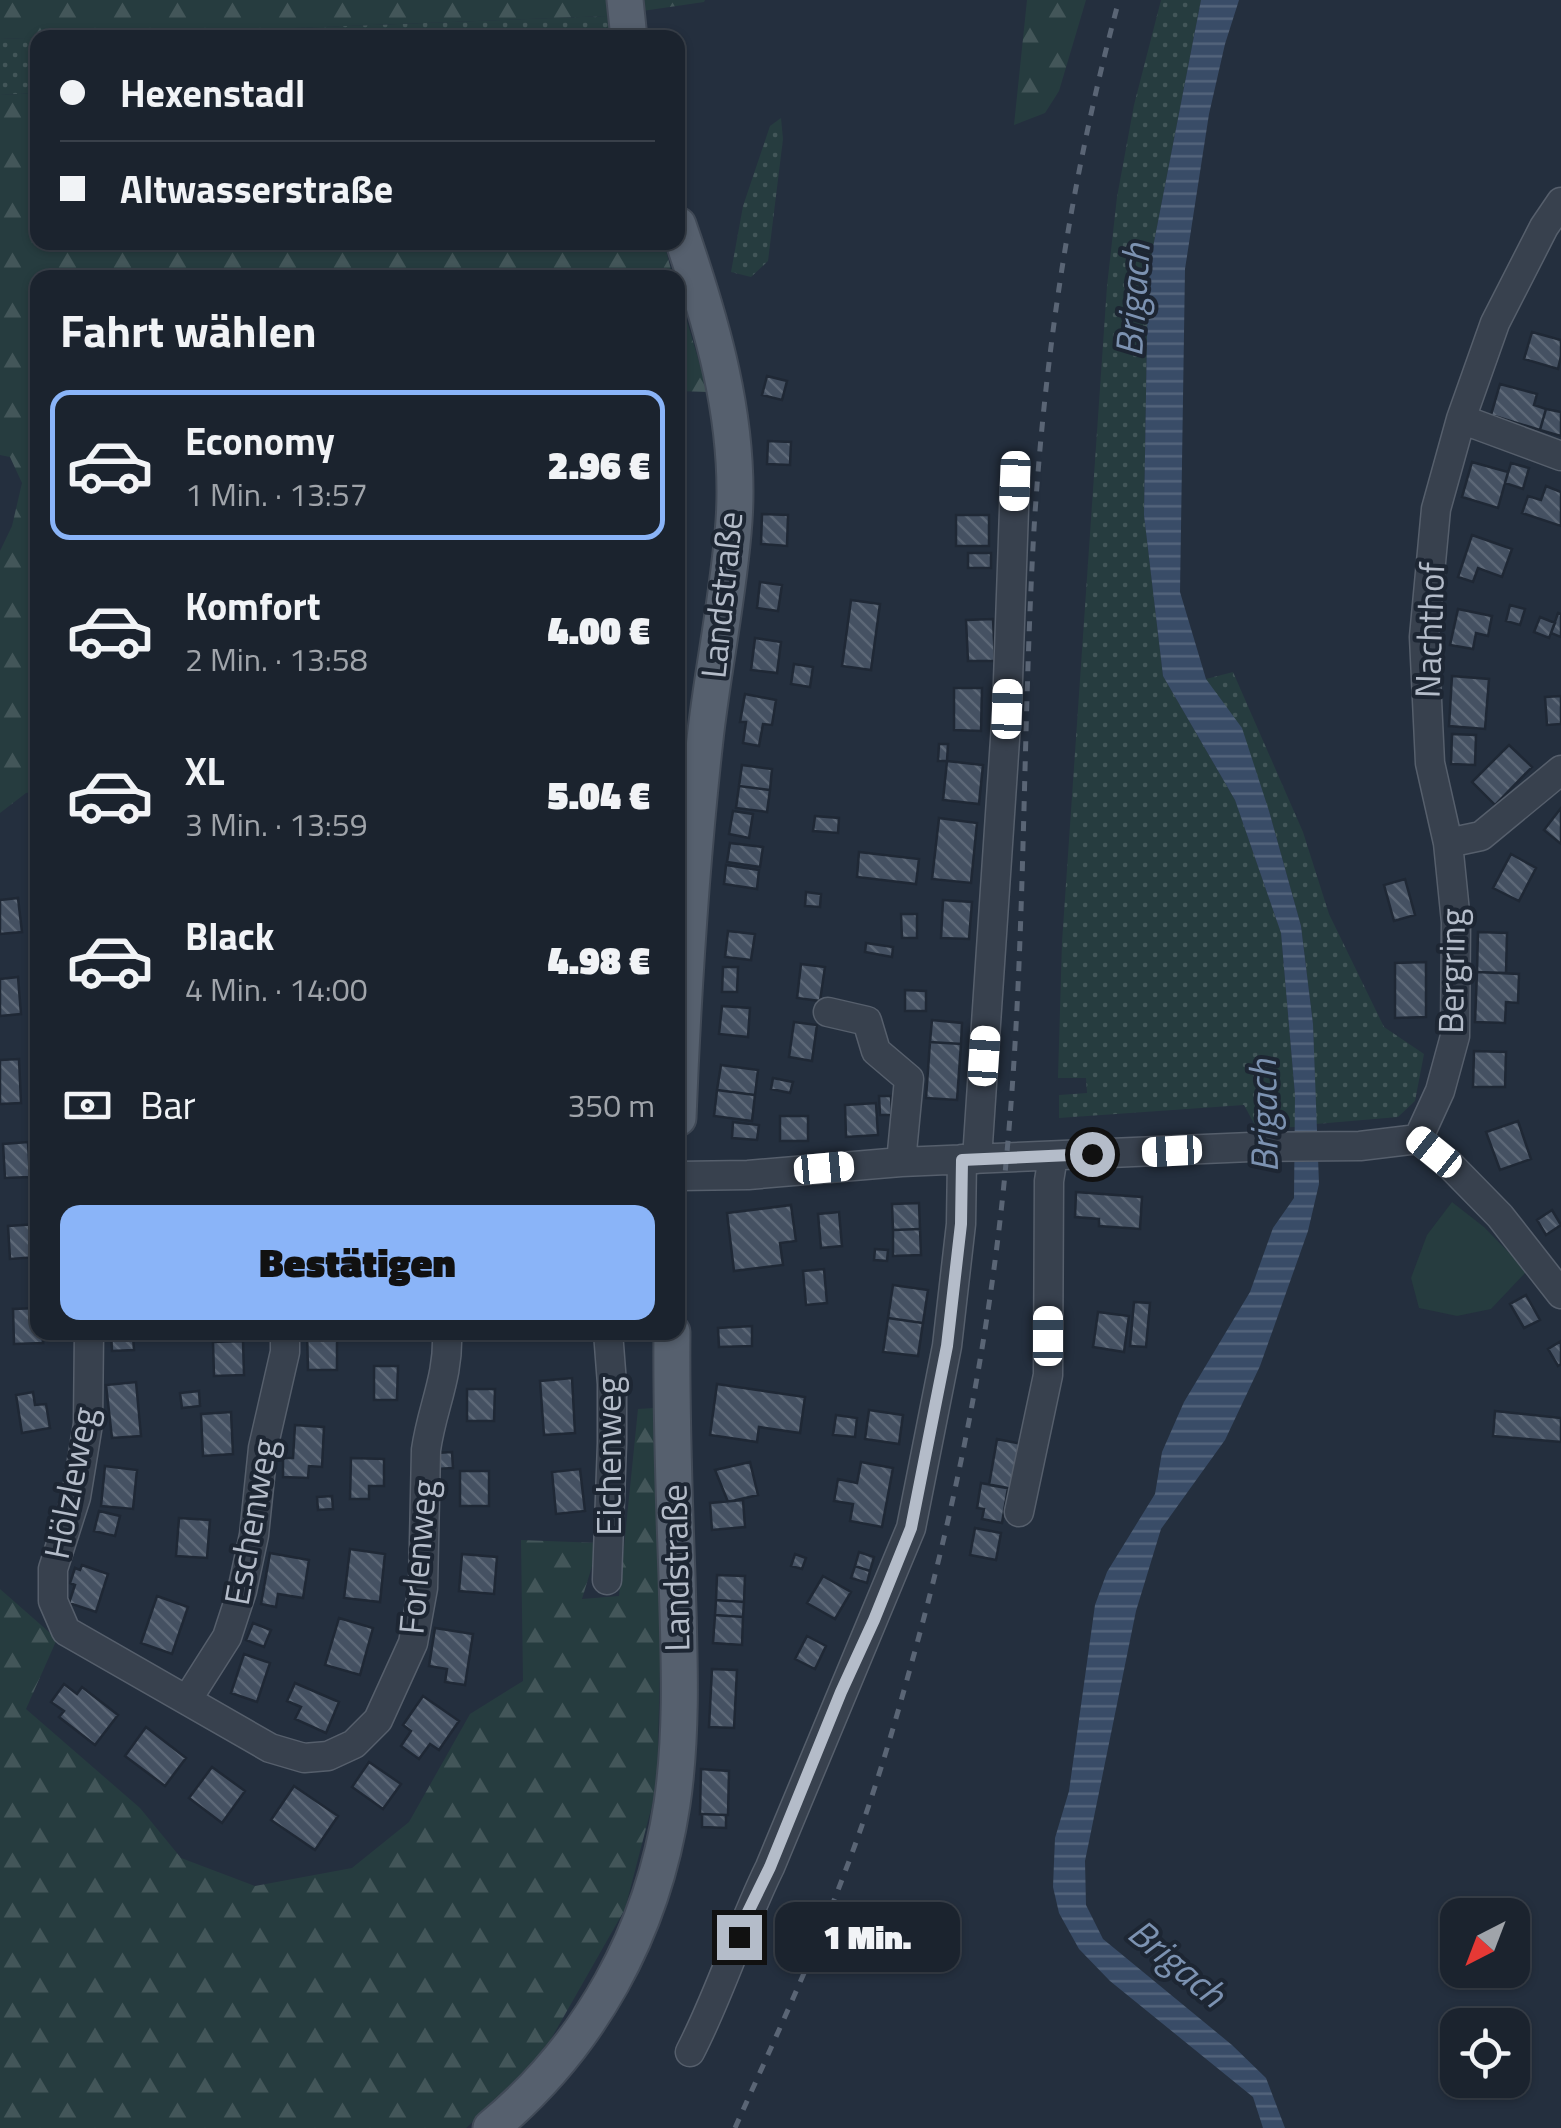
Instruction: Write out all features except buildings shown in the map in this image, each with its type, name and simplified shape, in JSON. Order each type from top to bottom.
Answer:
[{"type":"main road","points":[[625,0],[629,30]]},
{"type":"main road","name":"Landstraße","points":[[685,245],[722,372],[732,455],[734,520],[705,738],[685,977]]},
{"type":"main road","name":"Landstraße","points":[[490,2128],[533,2089],[587,2026],[632,1946],[658,1872],[672,1803],[678,1723],[672,1340]]},
{"type":"street","name":"Nachthof","points":[[1448,843],[1430,763],[1424,637],[1436,509],[1461,419],[1496,323],[1544,226],[1561,202]]},
{"type":"street","points":[[1461,419],[1561,456]]},
{"type":"street","points":[[690,2052],[911,1528],[947,1346],[969,1159],[1007,709],[1015,481]]},
{"type":"street","points":[[1448,843],[1481,836],[1561,770]]},
{"type":"street","name":"Bergring","points":[[1418,1139],[1440,1091],[1455,1036],[1456,922],[1448,843]]},
{"type":"street","points":[[828,1012],[866,1020],[876,1052],[909,1079],[901,1162]]},
{"type":"street","points":[[685,1176],[748,1175],[901,1162],[1360,1146],[1418,1139],[1500,1216],[1561,1294]]},
{"type":"street","points":[[1019,1512],[1048,1375],[1049,1181],[1053,1156]]},
{"type":"street","name":"Hölzleweg","points":[[66,1631],[53,1600],[53,1569],[76,1496],[88,1424],[89,1340]]},
{"type":"street","name":"Eschenweg","points":[[188,1700],[227,1637],[242,1590],[254,1535],[263,1448],[285,1340]]},
{"type":"street","name":"Forlenweg","points":[[66,1631],[270,1748],[304,1758],[328,1756],[354,1744],[378,1720],[413,1643],[423,1590],[426,1450],[446,1372],[447,1340]]},
{"type":"street","name":"Eichenweg","points":[[608,1580],[612,1443],[609,1340]]},
{"type":"green space","points":[[0,0],[705,0],[608,16],[238,30],[30,30],[30,38],[0,39]]},
{"type":"green space","points":[[1027,0],[1086,0],[1059,91],[1045,113],[1014,125]]},
{"type":"green space","points":[[1161,0],[1201,0],[1148,273],[1144,515],[1163,676],[1235,800],[1281,933],[1295,1127],[1257,1129],[1244,1105],[1059,1118],[1059,1095],[1087,1093],[1086,1078],[1058,1078],[1062,942],[1107,286],[1117,197],[1134,105]]},
{"type":"green space","points":[[608,16],[611,30],[238,30]]},
{"type":"green space","points":[[30,38],[30,93],[0,95],[0,39]]},
{"type":"green space","points":[[30,93],[30,250],[666,250],[671,270],[30,270],[30,792],[0,813],[0,551],[12,526],[22,483],[10,457],[0,455],[0,95]]},
{"type":"green space","points":[[781,118],[783,139],[768,261],[751,277],[731,272],[743,206],[770,126]]},
{"type":"green space","points":[[685,315],[708,392],[685,391]]},
{"type":"green space","points":[[1233,672],[1303,832],[1329,914],[1384,1027],[1424,1054],[1415,1101],[1398,1117],[1316,1124],[1313,1024],[1301,926],[1269,811],[1206,679]]},
{"type":"green space","points":[[1452,1202],[1484,1227],[1527,1271],[1491,1309],[1457,1316],[1419,1308],[1411,1278],[1427,1235]]},
{"type":"green space","points":[[654,1408],[662,1587],[657,1786],[625,1909],[539,2060],[466,2128],[0,2128],[0,1589],[57,1639],[26,1709],[140,1808],[181,1858],[255,1886],[352,1868],[409,1822],[470,1714],[523,1681],[521,1540],[599,1543],[582,1599],[619,1596],[638,1409]]},
{"type":"water","points":[[1201,0],[1239,0],[1209,114],[1185,269],[1180,592],[1206,679],[1242,728],[1301,926],[1313,1024],[1319,1184],[1308,1231],[1260,1366],[1225,1440],[1161,1529],[1136,1611],[1085,1861],[1086,1905],[1103,1939],[1232,2045],[1266,2078],[1285,2128],[1263,2128],[1253,2097],[1110,1981],[1079,1949],[1059,1913],[1053,1887],[1055,1838],[1069,1791],[1095,1605],[1107,1572],[1155,1494],[1162,1452],[1184,1402],[1250,1292],[1273,1228],[1294,1198],[1295,1095],[1281,933],[1235,800],[1163,676],[1144,515],[1148,273]]},
{"type":"railway","points":[[735,2128],[818,1940],[872,1795],[930,1596],[972,1407],[1001,1216],[1013,1074],[1030,607],[1045,395],[1074,196],[1119,0]]},
{"type":"route","points":[[739,1937],[911,1528],[947,1346],[961,1224],[962,1160],[1092,1154]]},
{"type":"water label","name":"Brigach","points":[[1133,300]]},
{"type":"water label","name":"Brigach","points":[[1264,1116]]},
{"type":"water label","name":"Brigach","points":[[1177,1963]]}]
